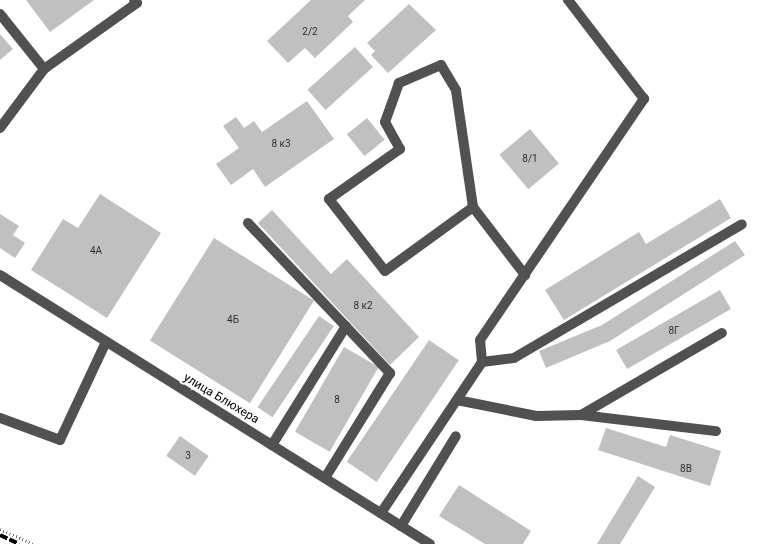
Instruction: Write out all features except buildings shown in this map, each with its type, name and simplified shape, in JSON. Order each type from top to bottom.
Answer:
[{"type":"street","points":[[381,513],[482,362],[480,340],[644,99],[568,0]]},
{"type":"street","points":[[0,128],[44,69],[138,1]]},
{"type":"street","points":[[0,14],[44,69]]},
{"type":"street","points":[[473,207],[384,271],[329,199],[400,149],[384,122],[400,83],[441,65],[456,90],[473,207],[525,275]]},
{"type":"street","points":[[248,223],[390,373],[325,478]]},
{"type":"street","points":[[482,362],[514,358],[522,354],[742,224]]},
{"type":"street","name":"улица Блюхера","points":[[0,275],[105,344],[272,444],[430,544]]},
{"type":"street","points":[[272,444],[346,326]]},
{"type":"street","points":[[582,415],[722,333]]},
{"type":"street","points":[[0,418],[60,440],[105,344]]},
{"type":"street","points":[[457,400],[536,416],[582,415],[716,431]]},
{"type":"street","points":[[401,526],[456,436]]},
{"type":"path","points":[[0,528],[34,544]]},
{"type":"railway","points":[[0,535],[19,544]]}]
